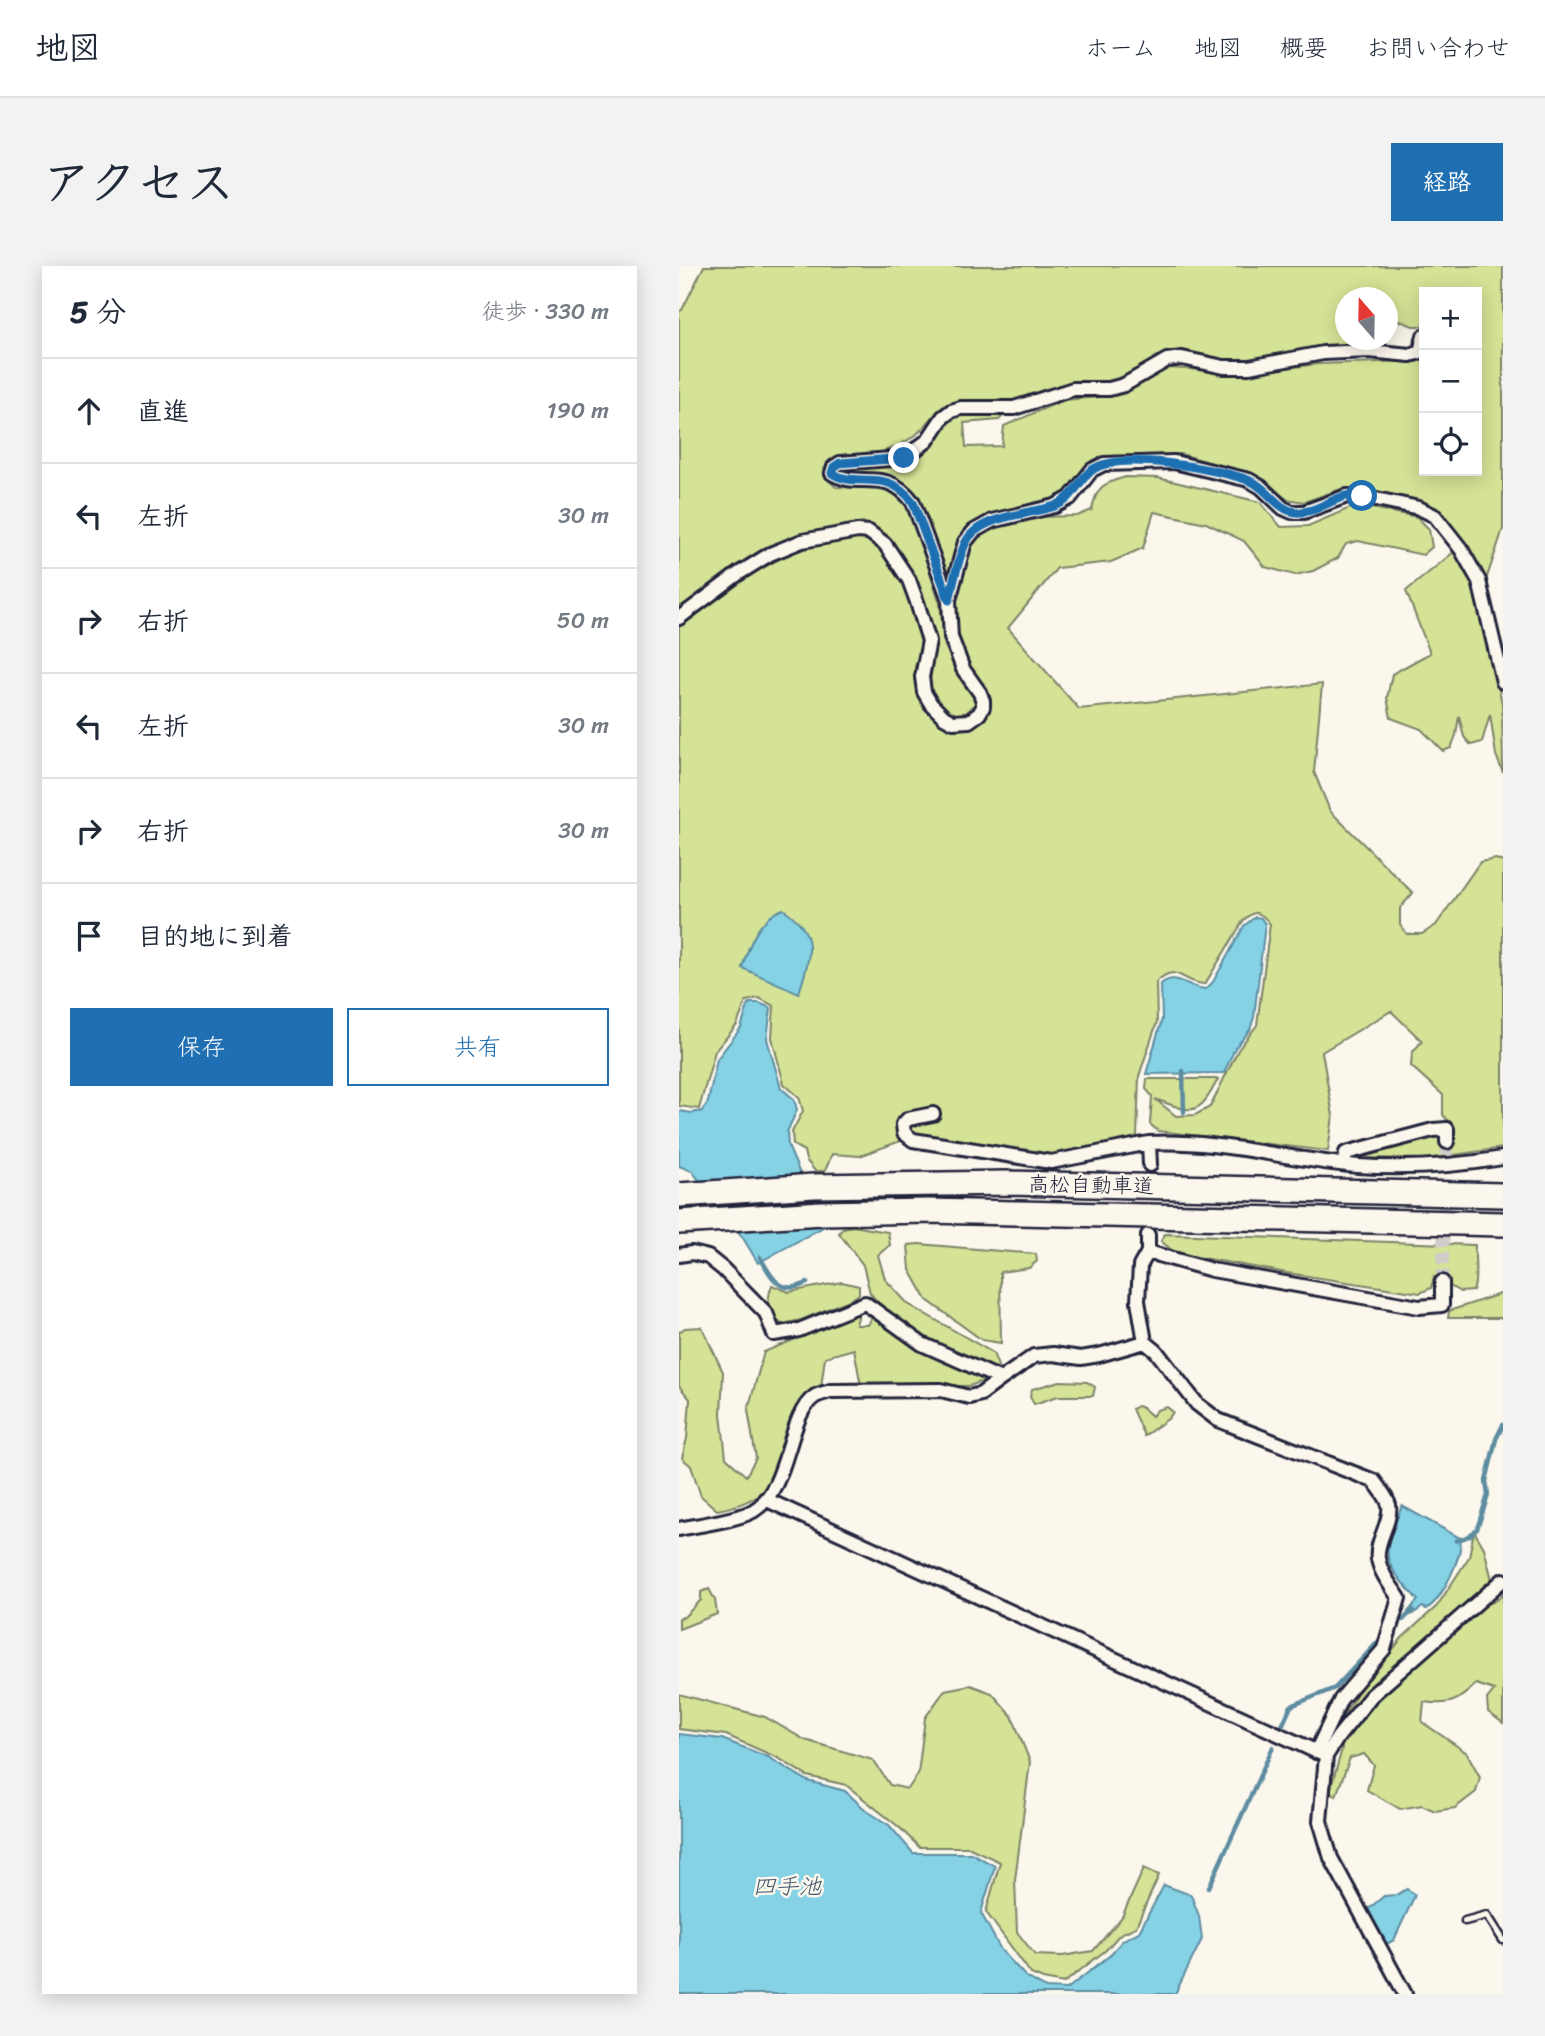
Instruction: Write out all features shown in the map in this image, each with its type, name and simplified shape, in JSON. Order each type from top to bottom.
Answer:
[{"type":"highway","name":"高松自動車道","points":[[684,1195],[814,1186],[1019,1183],[1447,1195],[1503,1193]]},
{"type":"highway","name":"高松自動車道","points":[[679,1222],[927,1210],[1503,1223]]},
{"type":"street","points":[[679,618],[770,554],[801,541],[858,531],[869,532],[885,544],[909,580],[917,602],[929,641],[922,677],[924,692],[944,717],[961,723],[969,721],[979,713],[983,701],[963,669],[951,637],[949,600],[913,502],[905,491],[892,484],[838,477],[832,473],[834,467],[840,463],[904,458],[927,441],[943,417],[951,411],[961,408],[1014,408],[1073,389],[1109,389],[1124,385],[1167,360],[1182,358],[1224,366],[1249,367],[1323,353],[1369,351],[1410,355],[1419,353]]},
{"type":"street","points":[[949,600],[965,542],[974,531],[992,521],[1055,506],[1070,498],[1092,470],[1104,464],[1189,464],[1249,480],[1261,487],[1283,508],[1292,512],[1304,512],[1347,496],[1362,496],[1419,508],[1435,516],[1461,549],[1479,580],[1503,682]]},
{"type":"street","points":[[933,1114],[908,1119],[903,1124],[904,1133],[913,1140],[1051,1162],[1167,1142],[1343,1164],[1399,1167],[1503,1158]]},
{"type":"street","points":[[1343,1164],[1346,1153],[1433,1130],[1447,1129],[1447,1142]]},
{"type":"street","points":[[1149,1143],[1150,1165]]},
{"type":"street","points":[[1148,1236],[1148,1252],[1140,1266],[1138,1301],[1145,1342],[1156,1351],[1197,1404],[1218,1420],[1374,1481],[1389,1503],[1377,1557],[1383,1574],[1399,1598],[1384,1649],[1341,1699],[1321,1754],[1320,1821],[1331,1858],[1405,1994]]},
{"type":"street","points":[[1148,1252],[1212,1270],[1419,1307],[1442,1305],[1442,1282]]},
{"type":"street","points":[[679,1255],[692,1253],[709,1257],[766,1312],[774,1334],[799,1330],[865,1303],[922,1344],[1001,1379]]},
{"type":"street","points":[[679,1529],[754,1510],[776,1485],[803,1410],[814,1397],[830,1391],[941,1390],[969,1397],[981,1394],[1034,1356],[1053,1354],[1090,1357],[1145,1342]]},
{"type":"street","points":[[765,1499],[1321,1754]]},
{"type":"street","points":[[1321,1754],[1371,1696],[1503,1580]]},
{"type":"lane","points":[[1465,1921],[1487,1915],[1503,1940]]},
{"type":"green space","points":[[704,266],[1503,266],[1503,529],[1486,580],[1458,533],[1440,511],[1420,501],[1363,490],[1341,489],[1304,502],[1287,499],[1254,475],[1181,454],[1106,456],[1087,465],[1065,492],[1052,500],[991,516],[968,526],[959,542],[947,584],[923,509],[905,485],[889,477],[839,474],[839,468],[892,465],[954,413],[1008,411],[999,420],[964,423],[966,447],[1002,446],[1004,426],[1064,400],[1111,396],[1166,368],[1253,372],[1318,364],[1419,359],[1419,476],[1482,476],[1482,287],[1419,287],[1419,326],[1413,326],[1398,320],[1398,287],[1335,287],[1335,349],[1230,362],[1177,352],[1108,384],[1045,389],[1014,401],[983,400],[947,405],[916,435],[898,446],[874,455],[846,454],[824,469],[827,479],[836,487],[891,489],[909,504],[940,604],[945,646],[978,701],[963,716],[954,714],[938,705],[929,688],[936,642],[912,573],[890,538],[863,522],[787,540],[739,566],[679,610],[679,311],[682,310]]},
{"type":"green space","points":[[1126,477],[1158,478],[1260,502],[1281,527],[1308,526],[1357,505],[1417,517],[1429,529],[1432,547],[1423,555],[1358,541],[1346,544],[1338,558],[1313,571],[1295,575],[1265,567],[1244,541],[1206,523],[1154,512],[1143,548],[1111,562],[1057,568],[1008,628],[1079,709],[1322,684],[1314,772],[1330,811],[1413,893],[1400,908],[1400,925],[1407,934],[1422,934],[1436,925],[1480,862],[1496,859],[1503,862],[1503,1148],[1425,1159],[1367,1158],[1367,1153],[1439,1135],[1439,1141],[1454,1142],[1452,1126],[1443,1115],[1443,1095],[1411,1066],[1412,1053],[1422,1041],[1391,1011],[1322,1052],[1333,1116],[1328,1151],[1158,1131],[1150,1124],[1152,1096],[1146,1089],[1147,1079],[1218,1079],[1205,1101],[1193,1109],[1155,1099],[1176,1116],[1195,1115],[1210,1107],[1238,1050],[1257,1025],[1270,924],[1257,913],[1243,921],[1205,984],[1175,973],[1163,976],[1156,982],[1157,1022],[1139,1076],[1137,1137],[1069,1153],[1040,1155],[903,1140],[860,1156],[832,1154],[825,1171],[815,1171],[806,1160],[804,1151],[793,1145],[792,1132],[803,1111],[799,1097],[784,1084],[772,1038],[774,1006],[759,998],[746,1001],[737,1025],[715,1051],[699,1109],[679,1106],[679,627],[743,578],[803,547],[855,536],[867,538],[879,547],[903,580],[923,642],[915,667],[916,686],[928,710],[939,723],[958,730],[972,727],[984,718],[990,709],[985,688],[966,662],[958,634],[955,604],[970,546],[978,537],[996,527],[1039,517],[1077,516],[1092,510],[1102,487]]},
{"type":"green space","points":[[1455,551],[1475,589],[1502,703],[1503,773],[1496,755],[1490,714],[1482,742],[1471,745],[1464,737],[1459,716],[1451,748],[1443,751],[1421,729],[1391,718],[1387,698],[1392,674],[1430,653],[1406,591]]},
{"type":"green space","points":[[853,1226],[888,1232],[890,1245],[878,1255],[885,1279],[908,1304],[993,1353],[998,1366],[995,1370],[928,1341],[886,1312],[870,1293],[863,1265],[839,1233],[843,1228]]},
{"type":"green space","points":[[1165,1234],[1475,1245],[1476,1275],[1473,1291],[1460,1292],[1450,1286],[1449,1280],[1434,1277],[1431,1288],[1420,1293],[1175,1253],[1161,1241]]},
{"type":"green space","points":[[908,1245],[1036,1254],[1037,1261],[1029,1268],[1000,1272],[1001,1343],[982,1340],[927,1300],[910,1270]]},
{"type":"green space","points":[[842,1282],[859,1286],[859,1294],[801,1320],[782,1324],[771,1311],[769,1296],[772,1285],[789,1292]]},
{"type":"green space","points":[[1503,1293],[1503,1318],[1448,1318],[1449,1311]]},
{"type":"green space","points":[[859,1313],[856,1325],[868,1325],[873,1315],[985,1376],[984,1381],[969,1386],[861,1386],[854,1349],[825,1357],[821,1387],[801,1402],[772,1479],[753,1499],[717,1510],[701,1496],[691,1466],[682,1458],[687,1438],[690,1399],[679,1386],[679,1332],[685,1328],[702,1327],[723,1372],[721,1414],[726,1458],[746,1476],[756,1458],[748,1410],[764,1352]]},
{"type":"green space","points":[[1060,1381],[1087,1382],[1095,1387],[1093,1396],[1058,1396],[1034,1404],[1030,1396],[1032,1389]]},
{"type":"green space","points":[[1137,1406],[1152,1416],[1157,1410],[1167,1407],[1173,1412],[1144,1436],[1132,1409]]},
{"type":"green space","points":[[1474,1531],[1484,1548],[1492,1580],[1474,1599],[1482,1607],[1503,1594],[1503,1723],[1488,1712],[1487,1699],[1494,1690],[1476,1684],[1453,1701],[1424,1702],[1422,1722],[1467,1753],[1480,1777],[1476,1792],[1455,1808],[1435,1811],[1422,1805],[1400,1809],[1367,1790],[1374,1765],[1364,1754],[1350,1758],[1336,1796],[1330,1791],[1342,1749],[1340,1720],[1358,1692],[1402,1638],[1437,1606],[1469,1557]]},
{"type":"green space","points":[[709,1589],[715,1600],[717,1614],[679,1629],[679,1618],[684,1617],[701,1600],[701,1592]]},
{"type":"green space","points":[[970,1685],[992,1693],[1012,1716],[1030,1762],[1015,1880],[1017,1932],[1035,1955],[1062,1956],[1093,1951],[1122,1917],[1144,1868],[1159,1875],[1136,1927],[1120,1934],[1106,1950],[1064,1983],[1031,1974],[986,1912],[1000,1862],[968,1847],[919,1847],[899,1827],[846,1785],[807,1776],[778,1758],[726,1735],[679,1729],[679,1694],[765,1717],[805,1740],[873,1760],[890,1785],[908,1789],[918,1774],[925,1718],[945,1690]]},
{"type":"water","points":[[783,909],[803,927],[809,946],[809,957],[799,993],[742,968],[761,925]]},
{"type":"water","points":[[1255,917],[1261,918],[1265,924],[1254,1017],[1250,1030],[1235,1048],[1224,1073],[1146,1074],[1162,1019],[1161,984],[1172,979],[1206,989],[1213,982],[1244,926]]},
{"type":"water","points":[[749,1003],[759,1003],[771,1008],[767,1039],[781,1088],[794,1099],[797,1110],[787,1132],[788,1146],[823,1227],[758,1263],[743,1238],[692,1171],[679,1166],[679,1111],[702,1111],[708,1102],[717,1059],[741,1028]]},
{"type":"water","points":[[1402,1506],[1460,1538],[1455,1566],[1444,1588],[1432,1605],[1411,1615],[1408,1612],[1418,1600],[1396,1575],[1388,1556],[1391,1536]]},
{"type":"water","name":"四手池","points":[[679,1734],[722,1739],[768,1757],[808,1781],[845,1791],[867,1811],[889,1825],[913,1853],[971,1853],[995,1866],[981,1913],[1001,1950],[1025,1976],[1046,1988],[1067,1989],[1109,1956],[1123,1940],[1139,1932],[1164,1885],[1191,1895],[1199,1916],[1202,1939],[1175,1994],[679,1994]]},
{"type":"water","points":[[1407,1889],[1415,1895],[1394,1940],[1383,1946],[1366,1911],[1384,1896],[1396,1895]]},
{"type":"waterway","points":[[1183,1071],[1184,1112]]},
{"type":"waterway","points":[[760,1257],[778,1283],[790,1288],[807,1283]]},
{"type":"waterway","points":[[1456,1541],[1469,1536],[1477,1529],[1488,1495],[1486,1481],[1496,1439],[1503,1425]]},
{"type":"waterway","points":[[1403,1620],[1413,1610]]},
{"type":"waterway","points":[[1282,1726],[1291,1706],[1335,1688],[1376,1644]]},
{"type":"waterway","points":[[1209,1887],[1273,1747]]},
{"type":"tunnel","points":[[1442,1282],[1447,1142]]},
{"type":"tunnel","points":[[1148,1235],[1150,1165]]},
{"type":"route","points":[[904,458],[840,463],[834,467],[832,473],[838,477],[892,484],[905,491],[913,502],[949,600],[965,542],[974,531],[992,521],[1055,506],[1070,498],[1092,470],[1104,464],[1189,464],[1249,480],[1261,487],[1283,508],[1292,512],[1304,512],[1347,496],[1362,496]]}]
